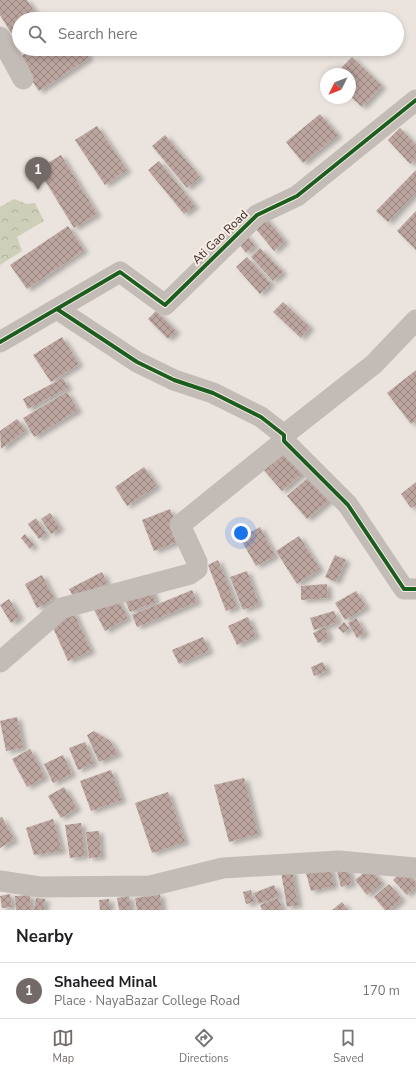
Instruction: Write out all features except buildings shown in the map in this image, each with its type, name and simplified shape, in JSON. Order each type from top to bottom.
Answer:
[{"type":"street","points":[[0,37],[23,79]]},
{"type":"street","name":"Ati Gao Road","points":[[57,309],[120,272],[165,305],[257,215],[297,196],[416,100]]},
{"type":"street","points":[[0,342],[57,309],[137,362],[174,380],[213,393],[261,417],[284,438],[348,505],[404,589],[416,589]]},
{"type":"street","points":[[0,662],[62,608],[190,574],[197,569],[197,562],[180,525],[374,364],[416,320]]},
{"type":"street","points":[[0,881],[40,887],[150,886],[223,868],[339,861],[416,868]]},
{"type":"green space","points":[[14,199],[27,204],[35,203],[44,221],[17,237],[22,251],[0,265],[0,207]]},
{"type":"cycle path","points":[[0,342],[120,272],[165,305],[257,215],[297,196],[416,100]]},
{"type":"cycle path","points":[[57,309],[137,362],[174,380],[213,393],[261,417],[284,435],[284,441],[348,505],[404,589],[416,589]]},
{"type":"place","name":"Shaheed Minal","points":[[38,190]]}]
